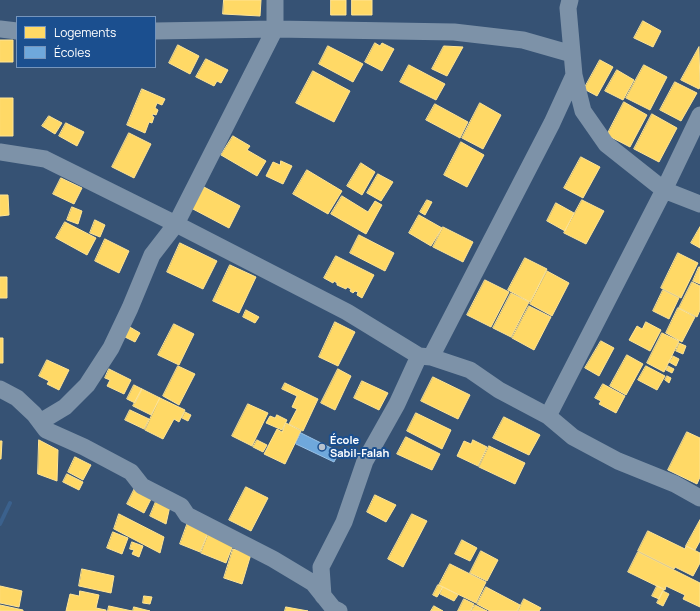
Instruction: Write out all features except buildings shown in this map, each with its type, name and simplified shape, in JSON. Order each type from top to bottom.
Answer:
[{"type":"street","points":[[40,422],[65,407],[86,385],[111,348],[130,308],[152,255],[176,224],[275,29],[275,0]]},
{"type":"street","points":[[570,0],[568,8],[574,75],[583,111],[606,144],[664,190],[700,204]]},
{"type":"street","points":[[0,29],[16,31]]},
{"type":"street","points":[[156,31],[275,29],[454,32],[523,40],[572,54]]},
{"type":"street","points":[[323,596],[321,567],[344,522],[365,461],[425,356],[552,123],[574,75]]},
{"type":"street","points":[[548,416],[664,190],[700,115]]},
{"type":"street","points":[[0,152],[45,159],[176,224],[347,312],[425,356],[470,370],[499,390],[548,416],[573,437],[618,461],[675,484],[700,498]]},
{"type":"street","points":[[0,389],[17,398],[34,414],[46,430],[131,472],[142,486],[181,506],[187,515],[273,559],[313,583],[333,608],[339,611]]},
{"type":"waterway","points":[[0,524],[10,503]]},
{"type":"place","name":"École Sabil-Falah","points":[[322,447]]}]
